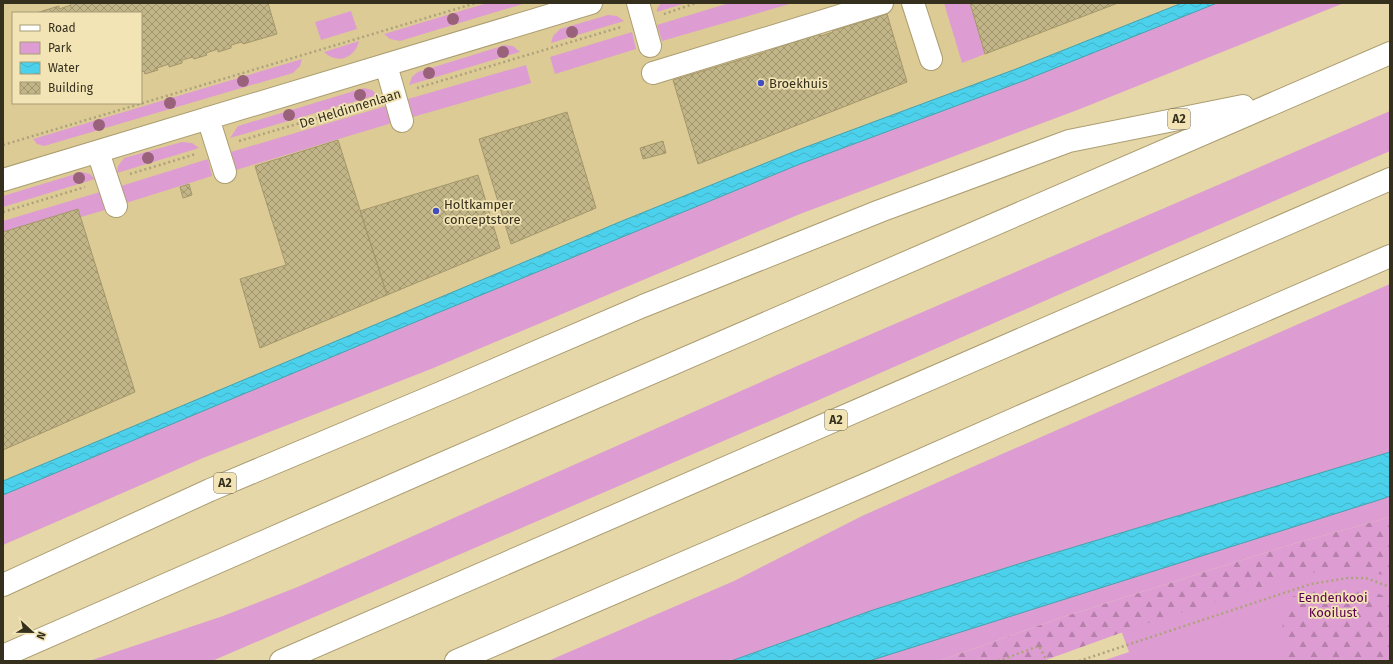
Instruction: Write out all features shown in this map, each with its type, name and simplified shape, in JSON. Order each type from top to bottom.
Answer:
[{"type":"main road","points":[[3,180],[590,3]]},
{"type":"main road","points":[[653,72],[882,3]]},
{"type":"main road","points":[[914,3],[931,59]]},
{"type":"main road","points":[[640,12],[650,46]]},
{"type":"main road","name":"A2","points":[[3,656],[709,347],[1390,53]]},
{"type":"main road","points":[[386,65],[402,121]]},
{"type":"main road","name":"A2","points":[[3,585],[210,490],[643,306],[880,210],[1070,141],[1288,97]]},
{"type":"main road","points":[[208,118],[226,172]]},
{"type":"main road","points":[[98,152],[116,206]]},
{"type":"main road","name":"A2","points":[[281,661],[1390,179]]},
{"type":"main road","points":[[456,661],[870,484],[1026,414],[1390,256]]},
{"type":"path","points":[[142,103],[476,3]]},
{"type":"path","name":"De Heldinnenlaan","points":[[3,212],[395,95],[640,12],[696,3]]},
{"type":"path","points":[[3,144],[137,104]]},
{"type":"path","points":[[1079,661],[1311,584],[1348,578],[1366,578],[1390,587]]},
{"type":"path","points":[[998,661],[1039,646],[1047,661]]},
{"type":"shaded area","points":[[3,3],[1182,3],[1016,69],[798,150],[622,221],[3,482]]},
{"type":"green space","points":[[487,3],[526,3],[400,41],[390,39],[384,34]]},
{"type":"green space","points":[[661,3],[686,3],[657,12],[657,9]]},
{"type":"green space","points":[[729,3],[793,3],[662,41],[657,25]]},
{"type":"green space","points":[[944,3],[970,3],[985,54],[962,63]]},
{"type":"green space","points":[[1217,3],[1344,3],[1080,109],[800,214],[431,369],[203,458],[3,545],[3,495],[396,330],[800,164],[1023,81]]},
{"type":"green space","points":[[351,11],[357,29],[321,40],[315,22]]},
{"type":"green space","points":[[608,15],[617,16],[624,21],[551,43],[553,36],[560,29]]},
{"type":"green space","points":[[632,32],[636,49],[555,74],[550,57]]},
{"type":"green space","points":[[359,41],[354,52],[345,58],[334,58],[324,52]]},
{"type":"green space","points":[[505,45],[513,46],[520,52],[409,85],[412,77],[418,72]]},
{"type":"green space","points":[[302,59],[300,66],[293,73],[44,146],[37,144],[33,139]]},
{"type":"green space","points":[[526,65],[531,83],[413,117],[408,99]]},
{"type":"green space","points":[[364,88],[372,90],[377,95],[230,138],[238,126]]},
{"type":"green space","points":[[386,106],[392,123],[236,170],[231,152]]},
{"type":"green space","points":[[1390,111],[1390,151],[821,399],[212,661],[89,661],[223,616],[300,586],[804,363]]},
{"type":"green space","points":[[182,142],[192,143],[199,148],[117,173],[118,166],[124,158]]},
{"type":"green space","points":[[208,159],[212,176],[126,203],[121,186]]},
{"type":"green space","points":[[82,172],[90,174],[95,179],[3,207],[3,196]]},
{"type":"green space","points":[[100,192],[105,210],[81,217],[78,209],[3,232],[3,221]]},
{"type":"green space","points":[[1390,284],[1390,452],[1031,560],[873,610],[731,661],[548,661],[734,581],[862,516]]},
{"type":"green space","points":[[1390,496],[1390,517],[1286,546],[1063,617],[939,661],[869,661]]},
{"type":"green space","points":[[1390,517],[1390,577],[1360,569],[1334,568],[1294,577],[1151,622],[1043,661],[939,661],[1063,617],[1286,546]]},
{"type":"green space","name":"Eendenkooi Kooilust","points":[[1390,524],[1390,661],[1102,661],[1129,652],[1118,622]]},
{"type":"green space","points":[[1345,587],[1367,590],[1390,598],[1390,661],[1284,661],[1285,647],[1283,636],[1283,619],[1288,598],[1308,592]]},
{"type":"water","points":[[1182,3],[1217,3],[1023,81],[800,164],[396,330],[3,495],[3,481],[622,221],[798,150],[1016,69]]},
{"type":"water","points":[[1390,452],[1390,496],[1382,499],[869,661],[731,661],[873,610],[1031,560]]},
{"type":"building","points":[[70,3],[268,3],[277,34],[243,44],[242,42],[231,45],[231,48],[218,52],[218,49],[206,53],[207,55],[194,59],[193,57],[182,60],[182,63],[169,67],[169,64],[157,68],[158,70],[145,74],[144,71],[142,72],[142,12],[39,12],[59,6],[59,9],[71,5]]},
{"type":"building","points":[[970,3],[1118,3],[985,54]]},
{"type":"building","points":[[887,14],[907,82],[698,164],[673,80],[820,34],[821,36],[833,32],[832,31]]},
{"type":"building","points":[[567,112],[596,208],[511,244],[479,139]]},
{"type":"building","points":[[338,140],[387,295],[260,348],[240,279],[286,265],[255,166]]},
{"type":"building","points":[[663,141],[666,153],[643,159],[640,148]]},
{"type":"building","points":[[478,175],[500,248],[387,295],[360,211]]},
{"type":"building","points":[[189,184],[192,195],[183,198],[180,187]]},
{"type":"building","points":[[78,209],[135,392],[3,450],[3,232]]},
{"type":"place","name":"Broekhuis","points":[[761,83]]},
{"type":"place","name":"Holtkamper conceptstore","points":[[436,211]]}]
